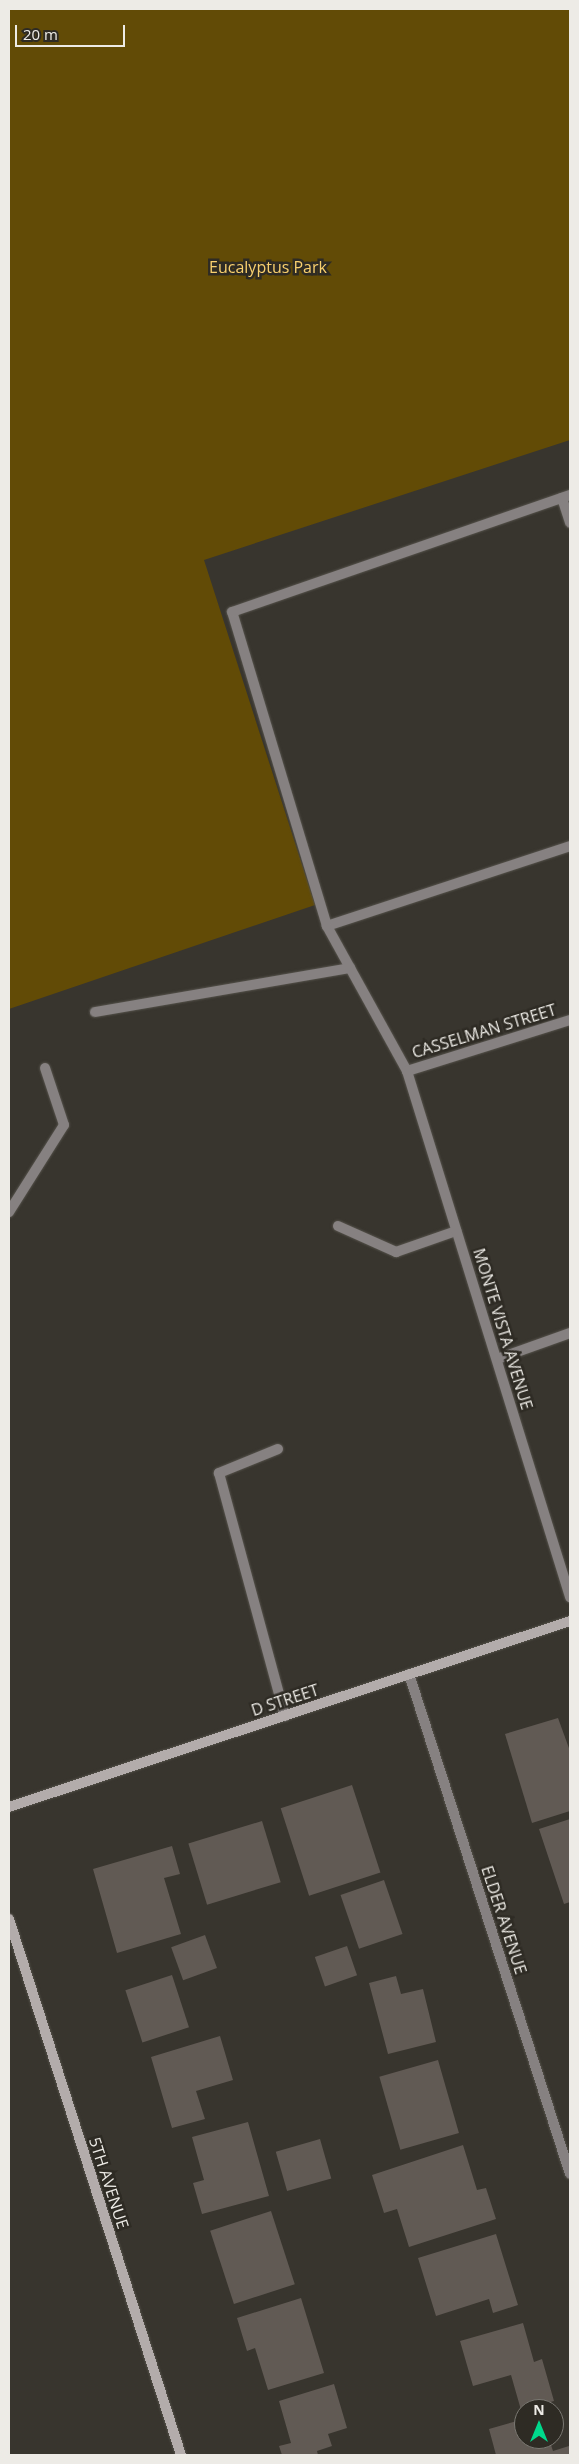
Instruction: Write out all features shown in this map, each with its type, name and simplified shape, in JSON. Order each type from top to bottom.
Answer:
[{"type":"street","points":[[566,497],[570,523]]},
{"type":"street","name":"MONTE VISTA AVENUE","points":[[566,497],[232,612],[327,926],[407,1071],[570,1597]]},
{"type":"street","points":[[327,926],[570,846]]},
{"type":"street","points":[[95,1012],[350,968]]},
{"type":"street","name":"CASSELMAN STREET","points":[[407,1071],[570,1020]]},
{"type":"street","points":[[9,1212],[64,1126],[45,1068]]},
{"type":"street","points":[[338,1226],[396,1252],[456,1231]]},
{"type":"street","points":[[496,1359],[570,1333]]},
{"type":"street","points":[[278,1449],[219,1473],[285,1716]]},
{"type":"street","name":"D STREET","points":[[9,1807],[570,1621]]},
{"type":"street","name":"ELDER AVENUE","points":[[409,1674],[570,2174]]},
{"type":"street","name":"5TH AVENUE","points":[[9,1919],[181,2455]]},
{"type":"green space","name":"Eucalyptus Park","points":[[9,9],[570,9],[570,440],[204,560],[315,905],[9,1009]]},
{"type":"building","points":[[558,1718],[570,1751],[570,1811],[532,1823],[505,1734]]},
{"type":"building","points":[[352,1785],[380,1872],[309,1896],[281,1808]]},
{"type":"building","points":[[570,1819],[570,1902],[564,1904],[539,1829]]},
{"type":"building","points":[[262,1821],[281,1882],[207,1905],[188,1844]]},
{"type":"building","points":[[172,1846],[180,1874],[164,1878],[181,1934],[117,1953],[93,1869]]},
{"type":"building","points":[[384,1880],[403,1934],[359,1949],[341,1895]]},
{"type":"building","points":[[205,1935],[217,1968],[183,1980],[171,1947]]},
{"type":"building","points":[[347,1946],[357,1975],[325,1986],[315,1957]]},
{"type":"building","points":[[172,1975],[189,2027],[142,2042],[125,1990]]},
{"type":"building","points":[[396,1976],[401,1994],[423,1989],[436,2042],[388,2054],[369,1983]]},
{"type":"building","points":[[220,2036],[233,2080],[196,2091],[205,2119],[172,2128],[151,2057]]},
{"type":"building","points":[[438,2060],[459,2133],[400,2150],[379,2077]]},
{"type":"building","points":[[248,2122],[269,2196],[202,2214],[193,2183],[204,2180],[192,2137]]},
{"type":"building","points":[[320,2139],[331,2178],[287,2191],[276,2152]]},
{"type":"building","points":[[463,2145],[477,2190],[486,2188],[496,2219],[409,2247],[397,2209],[384,2213],[372,2175]]},
{"type":"building","points":[[271,2211],[295,2284],[234,2304],[210,2231]]},
{"type":"building","points":[[496,2234],[518,2305],[493,2313],[489,2299],[436,2316],[418,2258]]},
{"type":"building","points":[[301,2298],[324,2373],[268,2390],[255,2348],[247,2351],[237,2318]]},
{"type":"building","points":[[523,2323],[534,2362],[542,2359],[553,2399],[518,2399],[511,2375],[473,2386],[460,2341]]},
{"type":"building","points":[[334,2384],[347,2428],[328,2434],[332,2446],[317,2451],[318,2455],[282,2455],[279,2446],[291,2443],[279,2401]]},
{"type":"building","points":[[514,2422],[514,2449],[552,2449],[553,2451],[569,2446],[570,2455],[496,2455],[489,2429]]}]
